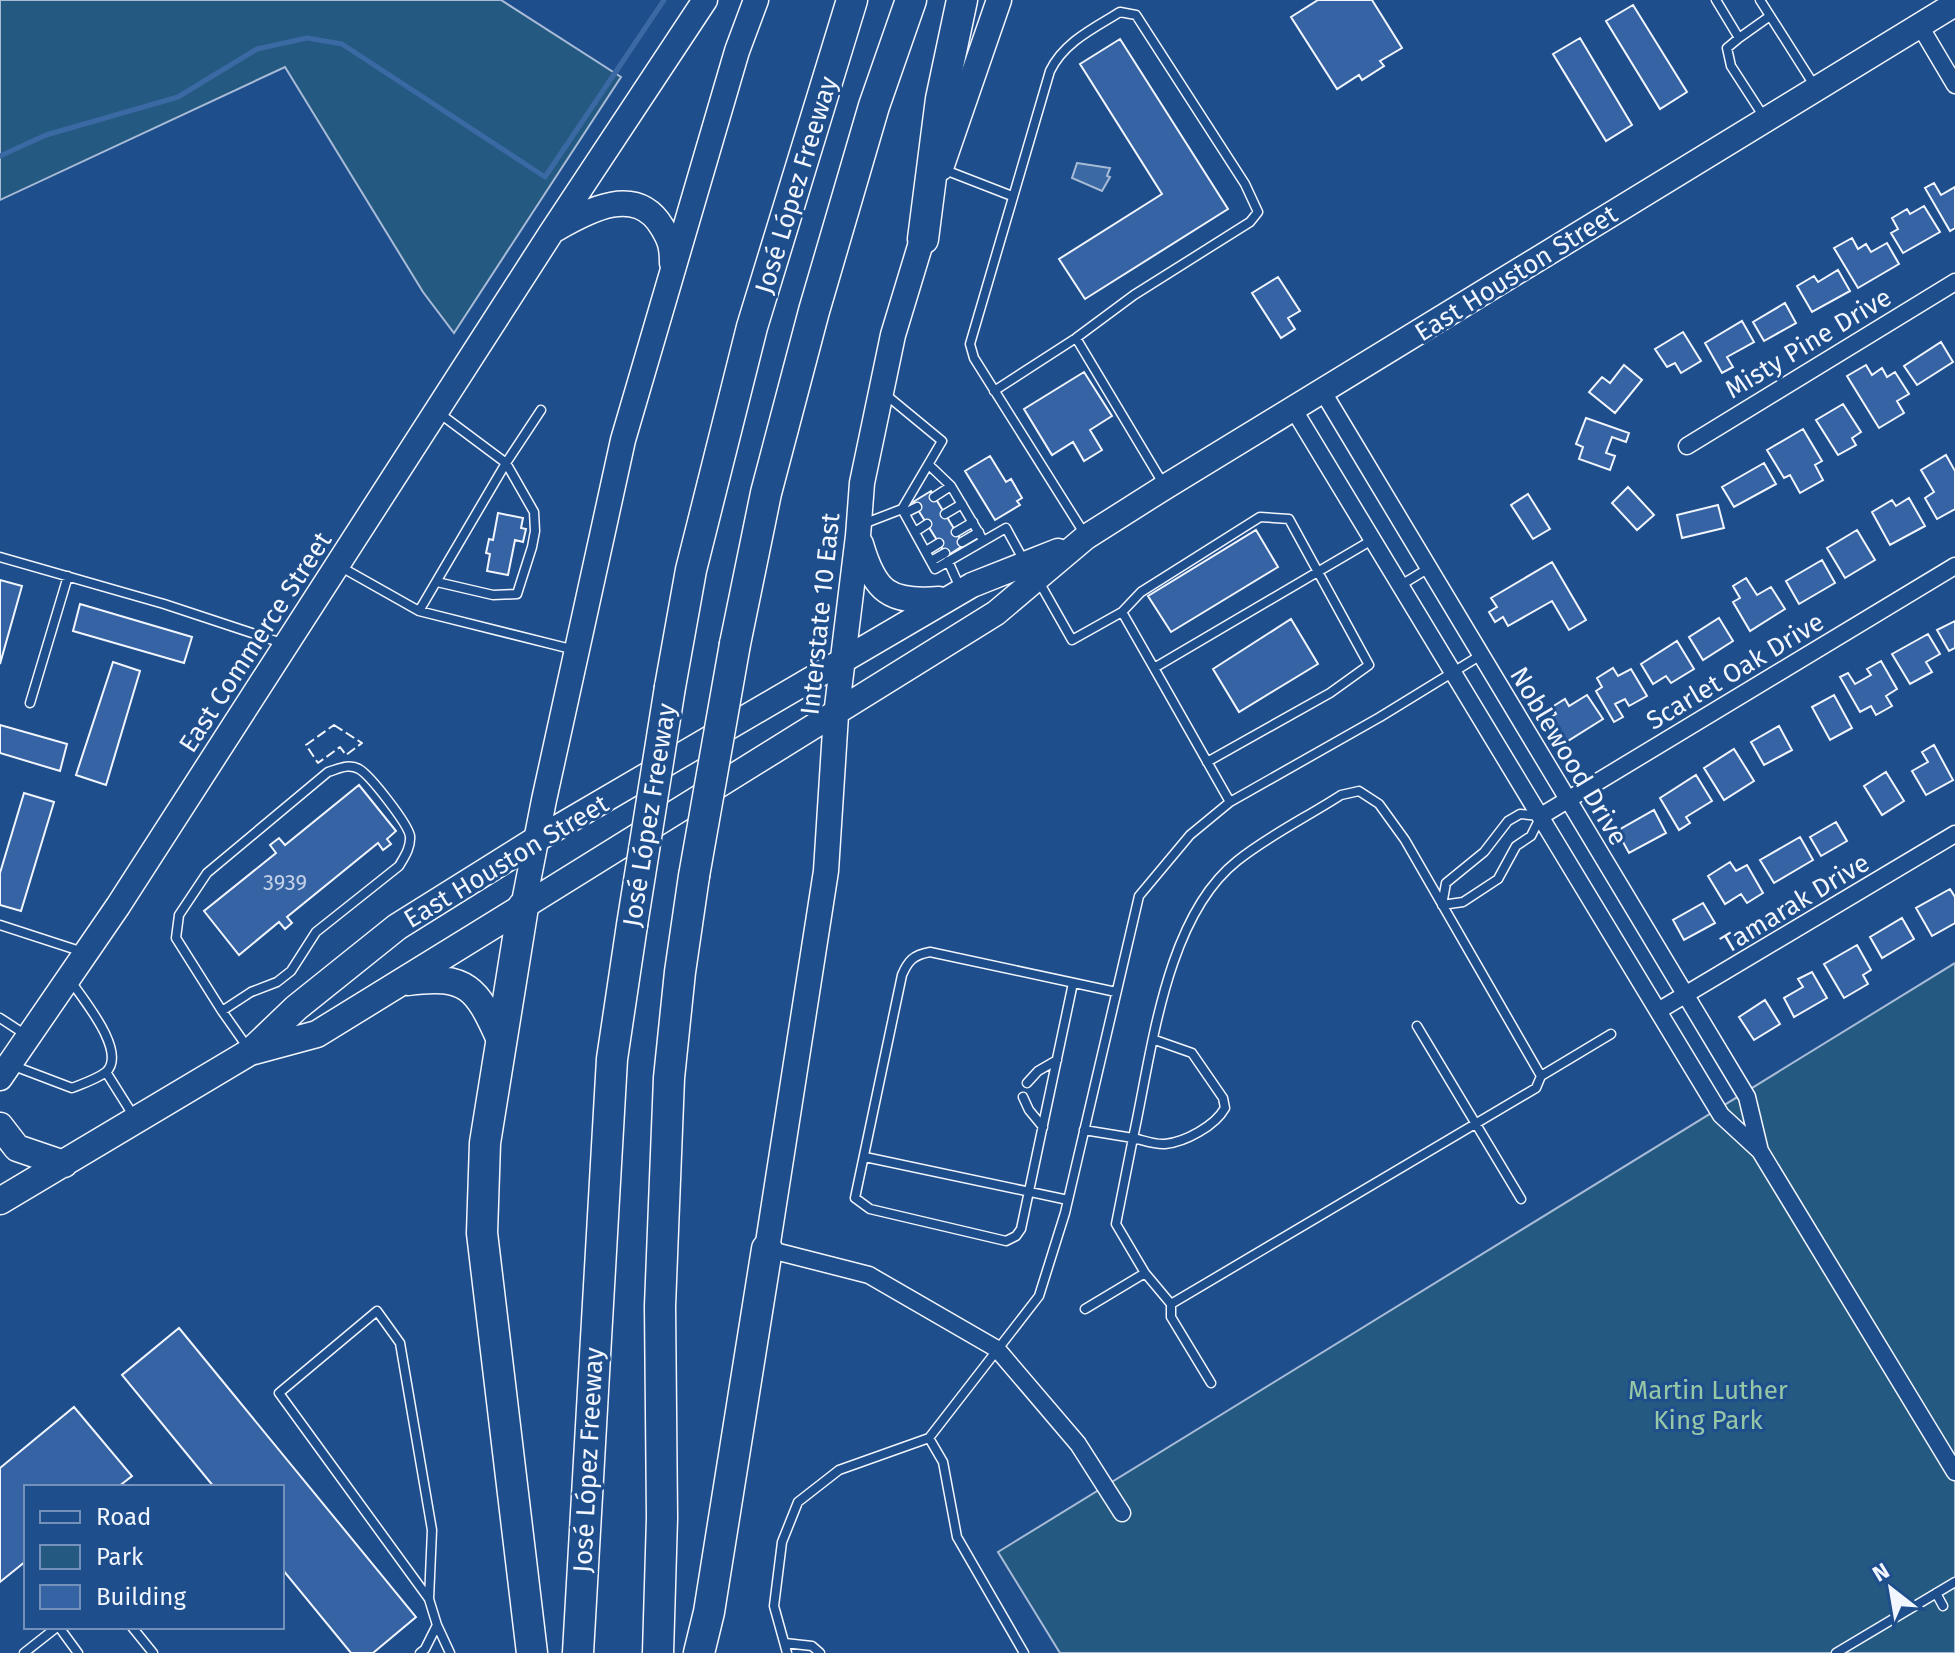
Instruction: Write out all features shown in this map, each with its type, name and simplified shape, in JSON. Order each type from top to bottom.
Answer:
[{"type":"highway","name":"José López Freeway","points":[[578,1653],[612,1059],[670,687],[691,570],[752,327],[852,0]]},
{"type":"highway","name":"José López Freeway","points":[[658,1653],[662,1518],[660,1306],[669,1078],[694,876],[735,644],[766,493],[814,311],[874,106],[911,0]]},
{"type":"highway","points":[[923,239],[941,99],[962,0]]},
{"type":"highway","points":[[523,907],[485,1143],[482,1233],[532,1653]]},
{"type":"highway","points":[[699,1653],[709,1612],[767,1249]]},
{"type":"main road","name":"East Commerce Street","points":[[5,1071],[86,953],[705,0]]},
{"type":"main road","points":[[523,907],[623,440],[737,51],[756,0]]},
{"type":"main road","name":"Interstate 10 East","points":[[767,1249],[826,871],[836,715],[862,483],[893,335],[941,168],[999,0]]},
{"type":"main road","name":"East Houston Street","points":[[0,1201],[250,1052],[296,1008],[397,927],[536,840],[956,594],[1031,571],[1955,4]]},
{"type":"main road","points":[[551,233],[604,205],[640,206],[655,216],[672,245],[672,273]]},
{"type":"main road","points":[[858,531],[868,568],[882,589],[893,597],[911,601],[956,594]]},
{"type":"main road","name":"East Houston Street","points":[[250,1052],[317,1034],[404,982],[996,613],[1031,571]]},
{"type":"main road","points":[[404,982],[434,979],[469,988],[481,1000],[500,1040]]},
{"type":"main road","points":[[0,1126],[17,1148],[64,1164]]},
{"type":"street","points":[[1920,26],[1955,85]]},
{"type":"street","name":"Misty Pine Drive","points":[[1687,446],[1955,282]]},
{"type":"street","name":"Noblewood Drive","points":[[1323,392],[1747,1097],[1760,1151]]},
{"type":"street","name":"Noblewood Drive","points":[[1294,410],[1721,1115],[1760,1151],[1955,1472]]},
{"type":"street","name":"Scarlet Oak Drive","points":[[1541,816],[1955,566]]},
{"type":"street","name":"Tamarak Drive","points":[[1658,1011],[1955,834]]},
{"type":"street","points":[[767,1249],[869,1275],[997,1349],[1078,1444],[1122,1513]]},
{"type":"lane","points":[[1716,0],[1739,38]]},
{"type":"lane","points":[[1760,0],[1816,89]]},
{"type":"lane","points":[[994,391],[1076,338],[1134,295],[1250,222],[1258,212],[1255,201],[1136,15],[1120,12],[1058,55],[1050,71],[970,344],[974,358],[1082,540]]},
{"type":"lane","points":[[1766,120],[1731,66],[1727,48],[1770,16]]},
{"type":"lane","points":[[941,168],[1012,196]]},
{"type":"lane","points":[[1076,338],[1165,487]]},
{"type":"lane","points":[[882,391],[942,441],[904,511]]},
{"type":"lane","points":[[419,611],[506,463],[541,410]]},
{"type":"lane","points":[[436,411],[506,463],[534,512],[535,531],[517,594],[493,595],[437,582]]},
{"type":"lane","points":[[929,465],[951,486],[981,536]]},
{"type":"lane","points":[[934,497],[951,486]]},
{"type":"lane","points":[[945,514],[962,504]]},
{"type":"lane","points":[[858,531],[917,507]]},
{"type":"lane","points":[[904,511],[935,569],[946,557],[981,536]]},
{"type":"lane","points":[[962,542],[1006,528],[1072,640],[1122,612],[1141,592],[1260,517],[1289,519],[1369,665],[1330,693],[1207,762]]},
{"type":"lane","points":[[956,532],[973,522]]},
{"type":"lane","points":[[915,532],[927,524]]},
{"type":"lane","points":[[1154,668],[1373,540]]},
{"type":"lane","points":[[926,551],[939,543]]},
{"type":"lane","points":[[0,557],[164,604],[287,644]]},
{"type":"lane","points":[[946,557],[956,594]]},
{"type":"lane","points":[[337,565],[419,611],[576,650]]},
{"type":"lane","points":[[1401,585],[1429,568]]},
{"type":"lane","points":[[30,703],[68,576]]},
{"type":"lane","points":[[1122,612],[1230,802]]},
{"type":"lane","points":[[820,1653],[812,1646],[786,1648],[774,1606],[782,1542],[798,1502],[839,1470],[929,1438],[1039,1296],[1068,1200],[1139,896],[1190,835],[1230,802],[1481,655]]},
{"type":"lane","points":[[222,1011],[251,992],[277,982],[291,971],[316,932],[399,866],[408,851],[410,833],[392,805],[359,769],[346,766],[328,772],[207,873],[179,915],[176,938],[222,1011],[250,1052]]},
{"type":"lane","points":[[1211,1383],[1171,1317],[1171,1304],[1145,1273],[1116,1224],[1168,976],[1204,894],[1237,861],[1341,795],[1359,791],[1379,804],[1405,840],[1541,1076]]},
{"type":"lane","points":[[1520,814],[1541,816],[1531,836],[1516,846],[1498,879],[1463,902],[1442,905],[1446,883],[1484,852],[1508,821],[1520,814]]},
{"type":"lane","points":[[0,925],[86,953]]},
{"type":"lane","points":[[1073,983],[1021,1229],[1006,1241],[870,1209],[855,1198],[902,975],[908,961],[930,952],[1116,992]]},
{"type":"lane","points":[[5,1071],[72,1088],[106,1072],[112,1063],[112,1045],[69,978]]},
{"type":"lane","points":[[0,1018],[29,1037]]},
{"type":"lane","points":[[1417,1026],[1521,1199]]},
{"type":"lane","points":[[1171,1304],[1477,1125],[1536,1088],[1541,1076],[1611,1034]]},
{"type":"lane","points":[[1084,1130],[1164,1144],[1189,1136],[1220,1117],[1225,1108],[1223,1098],[1192,1053],[1155,1040]]},
{"type":"lane","points":[[1027,1083],[1038,1071],[1057,1060]]},
{"type":"lane","points":[[106,1072],[137,1120]]},
{"type":"lane","points":[[1023,1097],[1043,1127]]},
{"type":"lane","points":[[865,1157],[1068,1200]]},
{"type":"lane","points":[[1085,1309],[1145,1273]]},
{"type":"lane","points":[[429,1599],[432,1530],[400,1343],[377,1311],[279,1393],[429,1599],[450,1653]]},
{"type":"lane","points":[[929,1438],[943,1462],[957,1537],[1024,1653]]},
{"type":"lane","points":[[1836,1653],[1955,1582]]},
{"type":"lane","points":[[1936,1593],[1943,1606]]},
{"type":"lane","points":[[420,1653],[437,1625]]},
{"type":"lane","points":[[24,1653],[55,1629]]},
{"type":"lane","points":[[60,1629],[78,1653]]},
{"type":"lane","points":[[134,1629],[153,1653]]},
{"type":"green space","points":[[0,0],[501,0],[621,77],[454,333],[423,292],[285,67],[0,200]]},
{"type":"green space","name":"Martin Luther King Park","points":[[1955,963],[1955,1653],[1060,1653],[998,1552]]},
{"type":"shaded area","points":[[1077,163],[1110,168],[1107,176],[1110,177],[1102,191],[1072,178]]},
{"type":"building","points":[[1318,0],[1372,0],[1402,48],[1380,61],[1384,66],[1362,80],[1359,75],[1337,89],[1291,17]]},
{"type":"building","points":[[1633,5],[1687,92],[1660,109],[1606,21]]},
{"type":"building","points":[[1580,38],[1632,125],[1606,141],[1553,54]]},
{"type":"building","points":[[1120,39],[1228,209],[1085,299],[1059,259],[1162,194],[1080,64]]},
{"type":"building","points":[[1934,183],[1941,195],[1955,187],[1955,228],[1950,231],[1925,188]]},
{"type":"building","points":[[1924,206],[1940,232],[1903,253],[1891,233],[1898,229],[1892,218],[1907,209],[1910,214]]},
{"type":"building","points":[[1852,238],[1858,249],[1866,244],[1871,252],[1887,243],[1899,264],[1858,288],[1834,248]]},
{"type":"building","points":[[1838,270],[1850,291],[1812,312],[1797,286],[1814,276],[1818,282]]},
{"type":"building","points":[[1278,277],[1300,311],[1288,318],[1295,329],[1281,338],[1252,293]]},
{"type":"building","points":[[1785,303],[1796,323],[1764,341],[1753,322]]},
{"type":"building","points":[[1742,321],[1754,342],[1727,357],[1733,367],[1722,373],[1705,343]]},
{"type":"building","points":[[1683,332],[1701,361],[1681,373],[1675,363],[1667,367],[1655,349]]},
{"type":"building","points":[[1941,342],[1953,362],[1917,385],[1904,366]]},
{"type":"building","points":[[1624,365],[1642,380],[1615,413],[1589,392],[1602,377],[1610,383]]},
{"type":"building","points":[[1866,365],[1872,375],[1882,368],[1887,377],[1895,372],[1909,394],[1897,401],[1904,413],[1879,428],[1847,376]]},
{"type":"building","points":[[1084,372],[1112,416],[1090,430],[1102,450],[1084,461],[1073,442],[1052,455],[1024,409]]},
{"type":"building","points":[[1843,404],[1861,432],[1852,438],[1856,445],[1838,455],[1816,420]]},
{"type":"building","points":[[1586,418],[1629,433],[1626,442],[1612,437],[1606,453],[1615,456],[1610,470],[1579,459],[1583,447],[1576,444]]},
{"type":"building","points":[[1803,429],[1822,461],[1815,465],[1823,480],[1800,493],[1790,475],[1784,478],[1767,450]]},
{"type":"building","points":[[1946,455],[1955,471],[1955,509],[1937,519],[1925,498],[1934,492],[1921,470]]},
{"type":"building","points":[[990,456],[1006,482],[1011,479],[1022,498],[1017,501],[1020,505],[995,520],[965,471]]},
{"type":"building","points":[[1764,463],[1776,484],[1734,507],[1722,487]]},
{"type":"building","points":[[1628,487],[1654,515],[1637,530],[1612,503]]},
{"type":"building","points":[[931,491],[964,545],[947,556],[913,502]]},
{"type":"building","points":[[1528,494],[1550,529],[1533,539],[1511,505]]},
{"type":"building","points":[[1909,498],[1925,526],[1890,545],[1872,512],[1892,500],[1896,506]]},
{"type":"building","points":[[1718,505],[1724,528],[1682,538],[1677,515]]},
{"type":"building","points":[[498,513],[523,518],[521,528],[526,529],[523,542],[515,540],[508,575],[487,571],[490,554],[486,553],[489,539],[493,540]]},
{"type":"building","points":[[1256,530],[1278,567],[1171,632],[1148,596]]},
{"type":"building","points":[[1857,530],[1875,560],[1845,578],[1827,548]]},
{"type":"building","points":[[1822,560],[1835,583],[1799,604],[1786,581]]},
{"type":"building","points":[[1552,562],[1586,620],[1569,630],[1552,601],[1508,626],[1503,617],[1495,622],[1489,612],[1497,607],[1491,598]]},
{"type":"building","points":[[1746,578],[1757,595],[1771,587],[1785,609],[1750,631],[1733,602],[1740,598],[1733,586]]},
{"type":"building","points":[[0,580],[22,586],[0,664]]},
{"type":"building","points":[[80,604],[192,637],[184,663],[73,631]]},
{"type":"building","points":[[1719,618],[1733,641],[1703,660],[1689,637]]},
{"type":"building","points":[[1291,619],[1318,664],[1239,712],[1213,669]]},
{"type":"building","points":[[1955,621],[1955,648],[1949,651],[1937,630]]},
{"type":"building","points":[[1928,634],[1940,654],[1926,662],[1932,672],[1910,684],[1892,654]]},
{"type":"building","points":[[1677,641],[1694,669],[1671,683],[1666,676],[1653,684],[1641,664]]},
{"type":"building","points":[[1881,661],[1897,689],[1886,696],[1892,706],[1876,715],[1871,706],[1860,712],[1840,677],[1848,673],[1855,684],[1871,675],[1867,669]]},
{"type":"building","points":[[113,662],[140,671],[106,785],[76,775]]},
{"type":"building","points":[[1613,668],[1618,676],[1631,669],[1647,696],[1629,706],[1625,699],[1615,704],[1623,717],[1614,722],[1596,691],[1602,687],[1597,678]]},
{"type":"building","points":[[1587,695],[1603,719],[1563,744],[1548,719],[1556,714],[1552,707],[1565,699],[1569,706]]},
{"type":"building","points":[[1834,695],[1852,728],[1830,740],[1812,707]]},
{"type":"building","points":[[0,725],[67,744],[60,771],[0,753]]},
{"type":"building","points":[[1779,726],[1792,750],[1764,765],[1751,742]]},
{"type":"building","points":[[1934,745],[1953,780],[1926,795],[1912,771],[1928,762],[1922,752]]},
{"type":"building","points":[[1734,749],[1754,781],[1724,800],[1704,768]]},
{"type":"building","points":[[1886,772],[1904,801],[1882,815],[1864,786]]},
{"type":"building","points":[[1696,775],[1712,801],[1686,817],[1690,823],[1679,830],[1660,798]]},
{"type":"building","points":[[359,785],[396,831],[387,839],[391,844],[383,850],[378,843],[287,917],[292,923],[285,929],[279,922],[239,955],[204,911],[276,853],[270,845],[279,838],[285,845]]},
{"type":"building","points":[[24,793],[54,802],[21,911],[0,905],[0,873]]},
{"type":"building","points":[[1654,810],[1666,833],[1629,853],[1617,831]]},
{"type":"building","points":[[1836,822],[1847,841],[1821,856],[1810,837]]},
{"type":"building","points":[[1800,837],[1813,860],[1774,883],[1760,860]]},
{"type":"building","points":[[1730,862],[1736,871],[1747,865],[1763,893],[1747,903],[1741,894],[1725,904],[1708,876]]},
{"type":"building","points":[[1950,889],[1955,897],[1955,923],[1932,936],[1916,908]]},
{"type":"building","points":[[1703,903],[1715,923],[1684,940],[1673,920]]},
{"type":"building","points":[[1902,918],[1914,939],[1882,958],[1870,937]]},
{"type":"building","points":[[1857,945],[1871,970],[1863,975],[1868,984],[1844,998],[1824,964]]},
{"type":"building","points":[[1812,972],[1827,998],[1794,1017],[1784,998],[1803,987],[1798,979]]},
{"type":"building","points":[[1765,1000],[1780,1024],[1754,1040],[1739,1017]]},
{"type":"building","points":[[179,1328],[416,1617],[373,1653],[351,1653],[284,1571],[284,1485],[212,1485],[122,1375]]},
{"type":"building","points":[[74,1407],[132,1476],[121,1485],[24,1485],[24,1563],[0,1582],[0,1468]]},
{"type":"waterway","points":[[0,156],[46,135],[178,97],[257,49],[307,38],[342,44],[545,177],[664,0]]},
{"type":"fence","points":[[334,725],[362,743],[346,755],[340,747],[318,763],[306,745],[334,725]]}]
